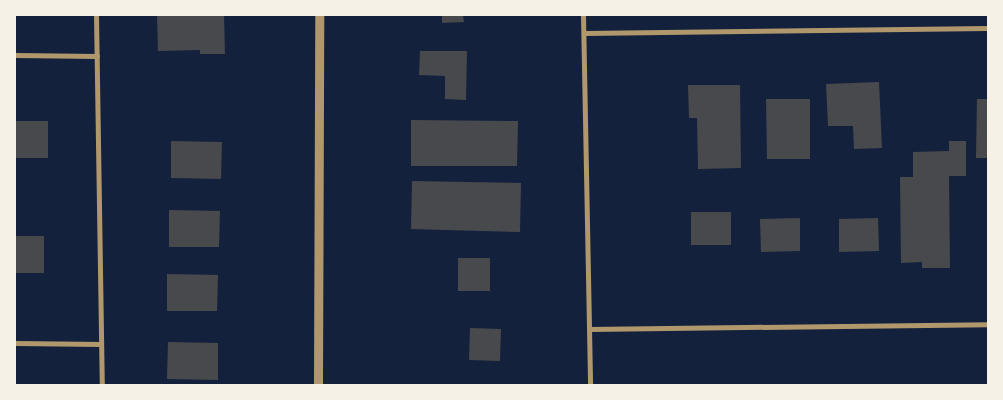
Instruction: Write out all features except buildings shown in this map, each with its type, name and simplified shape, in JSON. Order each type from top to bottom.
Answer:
[{"type":"street","points":[[96,15],[102,385]]},
{"type":"street","points":[[318,385],[320,15]]},
{"type":"street","points":[[583,15],[590,385]]},
{"type":"street","points":[[584,33],[988,28]]},
{"type":"street","points":[[15,55],[97,56]]},
{"type":"street","points":[[589,329],[988,324]]},
{"type":"street","points":[[15,343],[100,344]]}]
